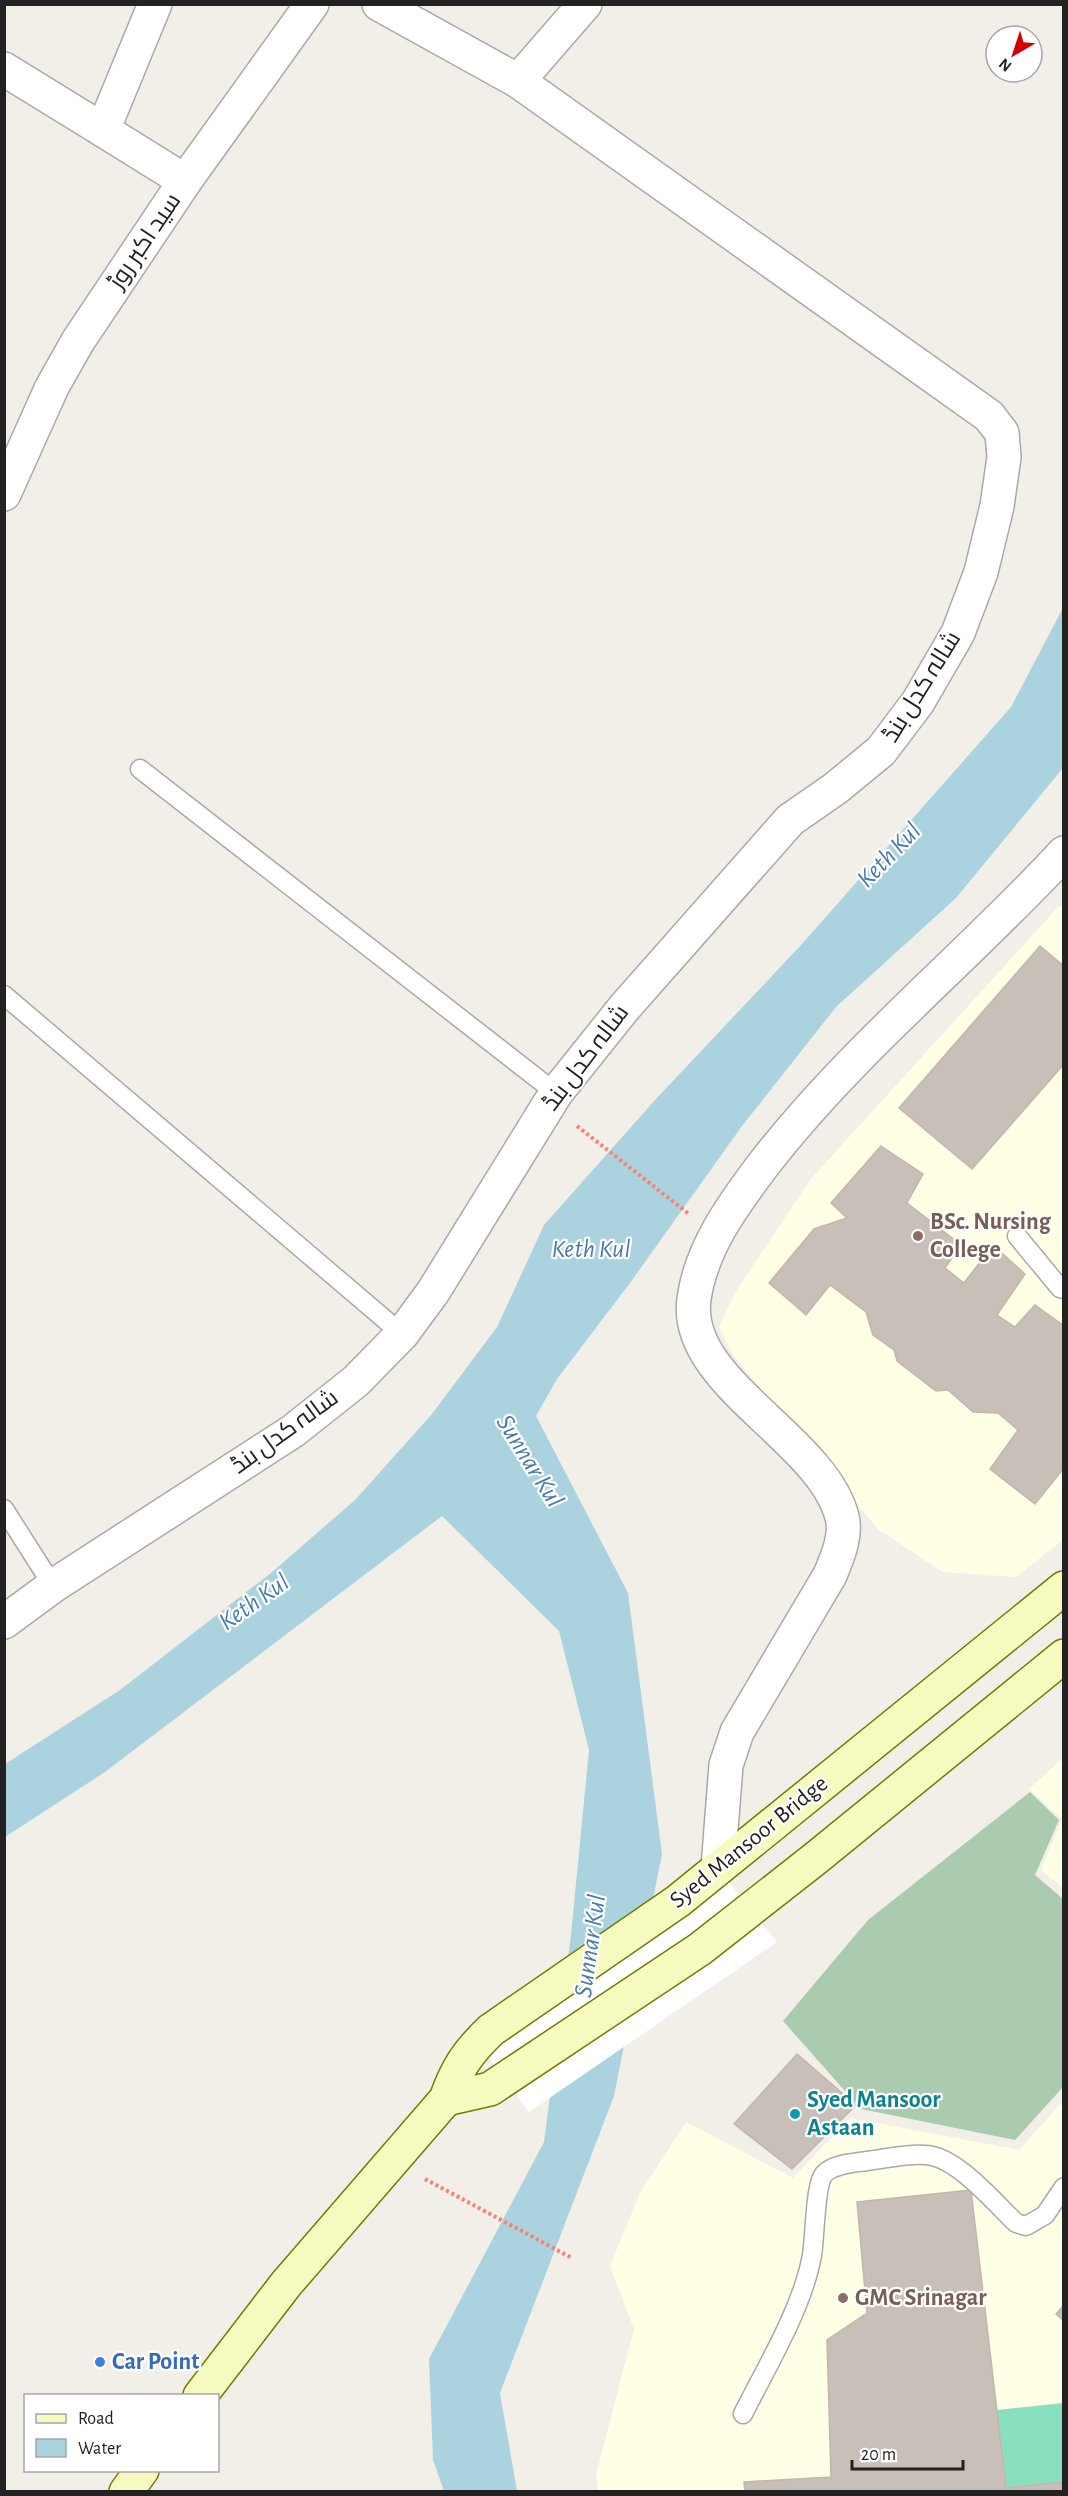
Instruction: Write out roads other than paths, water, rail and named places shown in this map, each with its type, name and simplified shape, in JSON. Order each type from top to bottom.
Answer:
[{"type":"main road","name":"Syed Mansoor Bridge","points":[[202,2394],[286,2284],[446,2099],[455,2074],[467,2053],[491,2030],[678,1901],[1064,1588]]},
{"type":"main road","points":[[446,2099],[490,2089],[700,1949],[816,1858],[1064,1656]]},
{"type":"main road","points":[[126,2492],[141,2472]]},
{"type":"street","points":[[103,130],[155,4]]},
{"type":"street","name":"سید اکبر روڑ","points":[[4,494],[43,406],[78,341],[185,181],[312,4]]},
{"type":"street","points":[[379,4],[518,81],[585,4]]},
{"type":"street","points":[[4,69],[185,181]]},
{"type":"street","name":"شالہ کدل بنڈ","points":[[4,1622],[53,1586],[293,1431],[356,1381],[402,1334],[467,1240],[556,1093],[624,1008],[790,820],[836,788],[881,751],[918,702],[958,633],[981,572],[997,507],[1004,457],[1002,434],[989,416],[518,81]]},
{"type":"street","points":[[718,1868],[726,1765],[737,1732],[830,1575],[841,1547],[843,1519],[832,1491],[812,1466],[720,1371],[701,1346],[693,1323],[693,1300],[700,1270],[718,1232],[741,1195],[786,1136],[858,1055],[1064,853]]},
{"type":"lane","points":[[140,769],[556,1093]]},
{"type":"lane","points":[[4,995],[402,1334]]},
{"type":"lane","points":[[1017,1236],[1064,1289]]},
{"type":"lane","points":[[4,1509],[53,1586]]},
{"type":"lane","points":[[743,2414],[795,2307],[809,2267],[812,2257],[818,2186],[824,2174],[834,2168],[850,2164],[928,2155],[944,2160],[959,2170],[1016,2223],[1026,2226],[1045,2216],[1064,2187]]},
{"type":"water","points":[[1063,608],[1063,768],[956,898],[836,1007],[742,1126],[630,1283],[557,1379],[536,1416],[628,1593],[662,1854],[614,2096],[500,2393],[517,2491],[444,2491],[433,2460],[429,2359],[544,2142],[571,1935],[589,1750],[559,1631],[442,1516],[105,1772],[5,1837],[5,1764],[120,1690],[271,1573],[355,1500],[432,1414],[497,1327],[544,1225],[655,1100],[802,944],[1011,707]]},
{"type":"place","name":"BSc. Nursing College","points":[[918,1236]]},
{"type":"place","name":"Syed Mansoor Astaan","points":[[795,2114]]},
{"type":"place","name":"GMC Srinagar","points":[[843,2298]]},
{"type":"place","name":"Car Point","points":[[100,2362]]},
{"type":"water label","name":"Keth Kul","points":[[889,855]]},
{"type":"water label","name":"Keth Kul","points":[[591,1249]]},
{"type":"water label","name":"Sunnar Kul","points":[[530,1461]]},
{"type":"water label","name":"Keth Kul","points":[[254,1602]]},
{"type":"water label","name":"Sunnar Kul","points":[[590,1946]]}]
